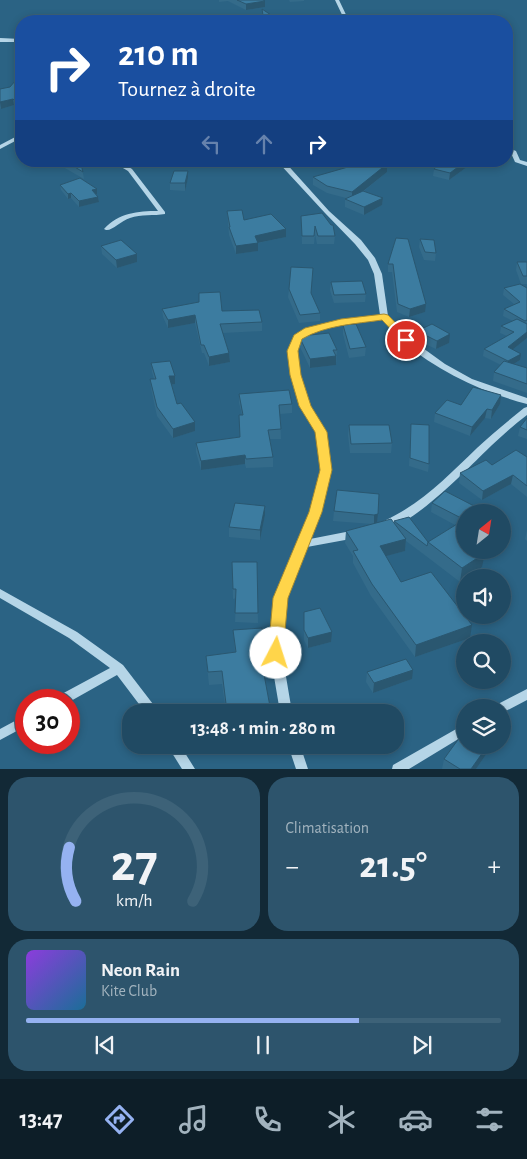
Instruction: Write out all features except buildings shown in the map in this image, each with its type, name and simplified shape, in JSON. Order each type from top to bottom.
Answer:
[{"type":"street","points":[[338,0],[344,15]]},
{"type":"street","points":[[0,40],[15,41]]},
{"type":"street","points":[[0,147],[15,139]]},
{"type":"street","points":[[513,152],[517,161],[527,164]]},
{"type":"street","points":[[108,229],[115,221],[143,213],[163,213],[130,170],[125,167]]},
{"type":"street","points":[[286,167],[358,242],[372,260],[378,274],[384,317],[406,340],[442,366],[469,381],[527,401]]},
{"type":"street","points":[[285,704],[276,653],[281,598],[316,512],[326,470],[321,432],[305,406],[296,375],[292,351],[298,337],[309,331],[341,322],[384,317]]},
{"type":"street","points":[[382,527],[400,519],[434,496],[502,431],[527,410]]},
{"type":"street","points":[[302,544],[364,532]]},
{"type":"street","points":[[0,593],[73,635],[119,668],[146,704]]},
{"type":"street","points":[[80,690],[119,668]]},
{"type":"street","points":[[511,703],[527,694]]},
{"type":"street","points":[[0,735],[15,726]]},
{"type":"street","points":[[398,769],[456,734]]},
{"type":"street","points":[[179,754],[189,769]]},
{"type":"street","points":[[297,754],[302,769]]},
{"type":"route","points":[[276,653],[281,598],[316,512],[326,470],[321,432],[305,406],[296,375],[292,351],[298,337],[309,331],[341,322],[384,317],[406,340]]}]
